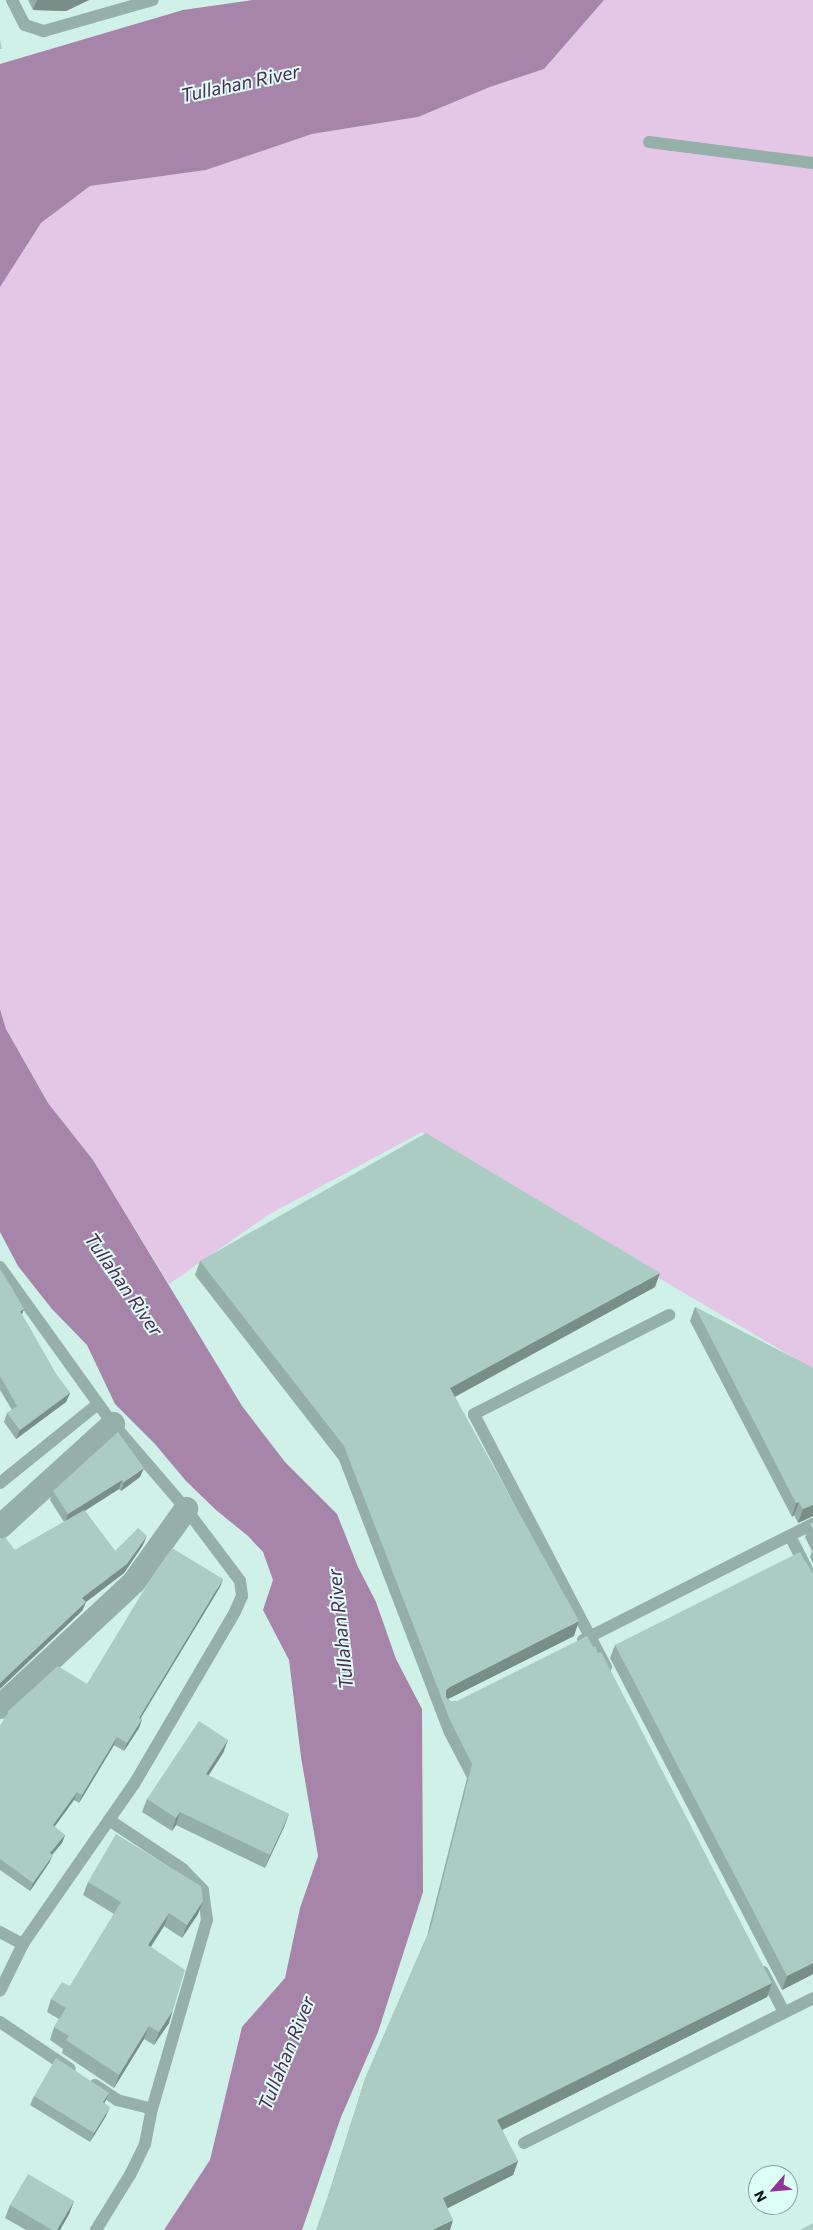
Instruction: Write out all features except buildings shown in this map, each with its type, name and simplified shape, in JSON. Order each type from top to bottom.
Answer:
[{"type":"street","points":[[0,1526],[113,1424]]},
{"type":"street","points":[[0,1707],[134,1582],[186,1509]]},
{"type":"lane","points":[[12,0],[25,26],[44,31],[153,0]]},
{"type":"lane","points":[[649,142],[813,163]]},
{"type":"lane","points":[[0,1267],[113,1424],[186,1509],[240,1581],[242,1596],[235,1612],[134,1784],[23,1944],[0,1990]]},
{"type":"lane","points":[[613,1680],[474,1414],[669,1315]]},
{"type":"lane","points":[[0,1483],[98,1404]]},
{"type":"lane","points":[[572,1645],[813,1524]]},
{"type":"lane","points":[[790,1536],[813,1581]]},
{"type":"lane","points":[[96,2230],[130,2175],[145,2144],[152,2109],[208,1920],[203,1890],[183,1870],[109,1820]]},
{"type":"lane","points":[[0,1932],[23,1944]]},
{"type":"lane","points":[[757,1960],[784,2012]]},
{"type":"lane","points":[[524,2143],[813,1998]]},
{"type":"lane","points":[[0,2022],[117,2100],[152,2109]]},
{"type":"shaded area","points":[[604,0],[813,0],[813,1369],[618,1254],[422,1132],[268,1215],[169,1284],[93,1160],[48,1103],[6,1029],[0,1009],[0,287],[13,264],[41,223],[90,186],[206,170],[312,134],[418,117],[490,87],[544,69]]},
{"type":"water","name":"Tullahan River","points":[[253,0],[604,0],[544,69],[490,87],[418,117],[312,134],[206,170],[90,186],[41,223],[0,287],[0,64],[183,10]]},
{"type":"water","name":"Tullahan River","points":[[0,1009],[6,1029],[48,1103],[93,1160],[242,1406],[285,1462],[337,1514],[358,1567],[376,1602],[396,1659],[422,1709],[423,1892],[378,2032],[341,2117],[302,2230],[164,2230],[210,2160],[242,2027],[285,1978],[300,1908],[318,1856],[301,1757],[289,1660],[263,1610],[273,1580],[263,1552],[248,1536],[216,1510],[186,1481],[155,1444],[115,1404],[87,1345],[52,1309],[18,1266],[0,1232]]}]
